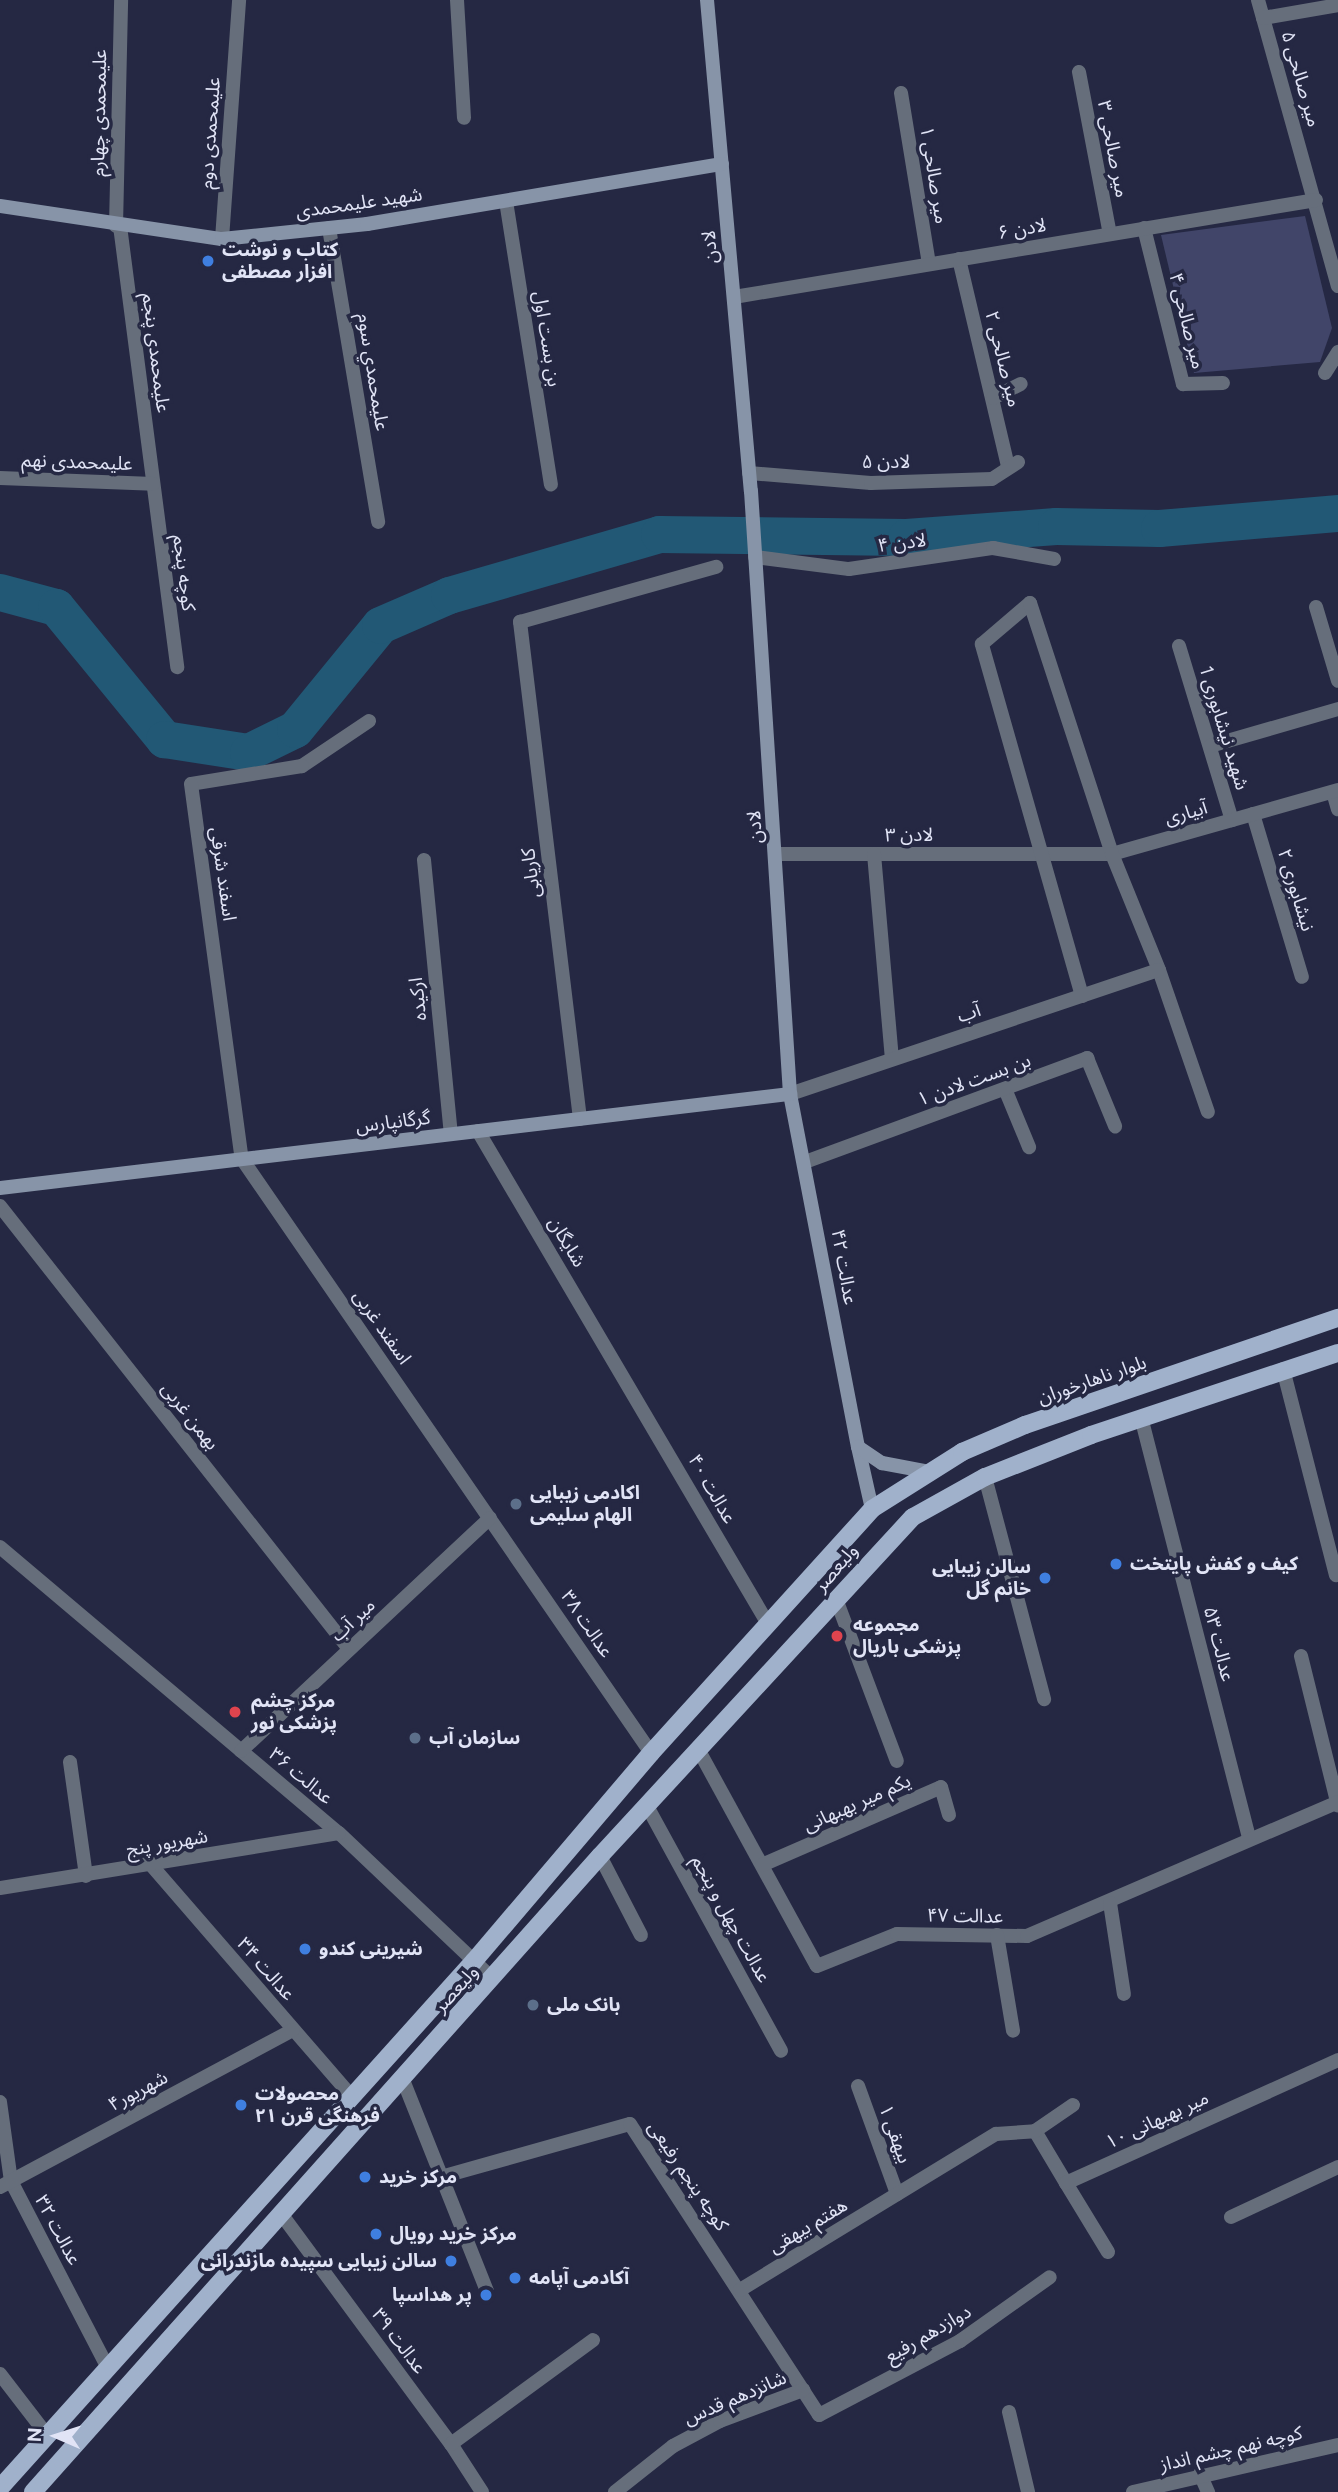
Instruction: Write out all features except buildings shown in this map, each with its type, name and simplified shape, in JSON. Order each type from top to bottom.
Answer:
[{"type":"main road","name":"لادن","points":[[707,0],[751,491],[777,854],[790,1094]]},
{"type":"main road","name":"شهید علیمحمدی","points":[[0,206],[118,226],[222,239],[329,228],[722,164]]},
{"type":"main road","name":"گرگانپارس","points":[[0,1188],[790,1094]]},
{"type":"main road","name":"عدالت ۴۲","points":[[790,1094],[872,1509]]},
{"type":"main road","name":"بلوار ناهارخوران","points":[[872,1509],[962,1452],[1025,1425],[1338,1318]]},
{"type":"main road","points":[[985,1477],[1283,1368],[1338,1353]]},
{"type":"main road","points":[[858,1447],[882,1463],[929,1472]]},
{"type":"main road","name":"ولیعصر","points":[[33,2492],[600,1857],[836,1599],[913,1517],[985,1477]]},
{"type":"main road","name":"ولیعصر","points":[[0,2488],[474,1961],[651,1753],[872,1509]]},
{"type":"street","name":"علیمحمدی چهارم","points":[[118,226],[121,0]]},
{"type":"street","name":"علیمحمدی دوم","points":[[222,239],[239,0]]},
{"type":"street","points":[[457,0],[464,118]]},
{"type":"street","name":"۵ میر صالحی","points":[[1258,0],[1315,195],[1338,286]]},
{"type":"street","points":[[1263,18],[1338,5]]},
{"type":"street","name":"۳ میر صالحی","points":[[1079,72],[1110,234]]},
{"type":"street","name":"۱ میر صالحی","points":[[901,93],[929,264]]},
{"type":"street","name":"۶ لادن","points":[[734,297],[1110,234],[1315,195]]},
{"type":"street","name":"بن بست اول","points":[[506,201],[551,484]]},
{"type":"street","name":"علیمحمدی پنجم","points":[[118,226],[153,484]]},
{"type":"street","name":"عليمحمدي سوم","points":[[329,228],[378,522]]},
{"type":"street","name":"۴ میر صالحی","points":[[1144,228],[1183,384],[1223,383]]},
{"type":"street","name":"۲ میر صالحی","points":[[959,260],[993,398],[1013,465]]},
{"type":"street","points":[[1325,373],[1338,352]]},
{"type":"street","points":[[993,398],[1021,384]]},
{"type":"street","name":"۵ لادن","points":[[749,473],[871,483],[992,480],[1013,465]]},
{"type":"street","name":"علیمحمدی نهم","points":[[0,478],[153,484]]},
{"type":"street","name":"کوچه پنجم","points":[[153,484],[177,667]]},
{"type":"street","name":"۴ لادن","points":[[755,557],[849,569],[993,548],[1054,559]]},
{"type":"street","name":"کاریابی","points":[[580,1119],[520,622],[716,567]]},
{"type":"street","points":[[1082,996],[982,644],[1030,603],[1112,854],[1159,970],[1208,1112]]},
{"type":"street","points":[[1316,607],[1338,681]]},
{"type":"street","name":"شهید نیشابوری 1","points":[[1179,646],[1232,820]]},
{"type":"street","points":[[1210,746],[1338,709]]},
{"type":"street","name":"اسفند شرقی","points":[[242,1159],[191,784],[302,766],[369,721]]},
{"type":"street","points":[[1335,791],[1338,809]]},
{"type":"street","name":"آبیاری","points":[[1041,854],[1112,854],[1335,791]]},
{"type":"street","name":"نیشابوری ۲","points":[[1253,814],[1302,977]]},
{"type":"street","name":"۳ لادن","points":[[777,854],[1041,854]]},
{"type":"street","points":[[874,854],[892,1059]]},
{"type":"street","name":"ارکیده","points":[[424,860],[451,1134]]},
{"type":"street","name":"آب","points":[[790,1094],[1159,970]]},
{"type":"street","name":"۱ بن بست لادن","points":[[805,1162],[1087,1058],[1115,1126]]},
{"type":"street","points":[[1005,1089],[1029,1147]]},
{"type":"street","name":"شایگان","points":[[478,1131],[623,1373]]},
{"type":"street","name":"اسفند غربی","points":[[242,1159],[490,1518]]},
{"type":"street","name":"بهمن غربی","points":[[0,1206],[349,1649]]},
{"type":"street","points":[[1283,1368],[1336,1575]]},
{"type":"street","name":"عدالت ۴۰","points":[[623,1373],[768,1624]]},
{"type":"street","name":"عدالت ۵۳","points":[[1141,1418],[1249,1839]]},
{"type":"street","points":[[985,1477],[1044,1699]]},
{"type":"street","name":"میر آب","points":[[241,1751],[490,1518]]},
{"type":"street","name":"عدالت ۳۸","points":[[490,1518],[651,1753]]},
{"type":"street","name":"عدالت ۳۶","points":[[0,1547],[339,1833],[493,1979]]},
{"type":"street","points":[[836,1599],[897,1761]]},
{"type":"street","points":[[1301,1656],[1337,1803]]},
{"type":"street","name":"عدالت ۴۷","points":[[698,1749],[817,1966],[897,1934],[1027,1936],[1110,1903],[1249,1839],[1337,1803]]},
{"type":"street","points":[[70,1762],[86,1876]]},
{"type":"street","name":"یکم میر بهبهانی","points":[[762,1865],[941,1787],[949,1815]]},
{"type":"street","name":"عدالت چهل و پنجم","points":[[647,1805],[781,2052]]},
{"type":"street","name":"شهریور پنج","points":[[0,1888],[152,1866],[339,1833]]},
{"type":"street","points":[[600,1857],[641,1935]]},
{"type":"street","name":"عدالت ۳۴","points":[[152,1866],[352,2097]]},
{"type":"street","points":[[1110,1903],[1124,1994]]},
{"type":"street","points":[[997,1935],[1013,2031]]},
{"type":"street","name":"شهریور۴","points":[[5,2184],[293,2030]]},
{"type":"street","name":"۱۰ میر بهبهانی","points":[[1066,2183],[1338,2060]]},
{"type":"street","points":[[403,2080],[487,2291]]},
{"type":"street","name":"بیهقی ۱","points":[[858,2086],[897,2194]]},
{"type":"street","name":"عدالت ۳۲","points":[[0,2102],[5,2184],[108,2368]]},
{"type":"street","points":[[1073,2105],[1035,2131],[1108,2252]]},
{"type":"street","name":"کوچه پنجم رفیعی","points":[[441,2177],[630,2124],[819,2415]]},
{"type":"street","name":"هفتم بیهقی","points":[[740,2290],[996,2134],[1035,2131]]},
{"type":"street","points":[[1231,2217],[1338,2167]]},
{"type":"street","name":"عدالت ۳۹","points":[[282,2215],[451,2444],[482,2492]]},
{"type":"street","name":"دوازدهم رفیع","points":[[819,2415],[960,2341],[1050,2277]]},
{"type":"street","points":[[451,2444],[593,2340]]},
{"type":"street","points":[[0,2374],[47,2435]]},
{"type":"street","name":"شانزدهم قدس","points":[[615,2492],[673,2446],[720,2421],[803,2390]]},
{"type":"street","points":[[1009,2412],[1028,2492]]},
{"type":"street","name":"کوچه نهم چشم انداز","points":[[1133,2492],[1200,2474],[1338,2445]]},
{"type":"street","points":[[1200,2474],[1208,2492]]},
{"type":"shaded area","points":[[1305,216],[1332,328],[1320,362],[1194,373],[1161,235]]},
{"type":"waterway","points":[[0,592],[56,607],[164,739],[248,752],[295,729],[380,625],[449,595],[659,534],[906,537],[1056,526],[1159,528],[1338,513]]},
{"type":"place","name":"کتاب و نوشت افزار مصطفی","points":[[208,261]]},
{"type":"place","name":"اکادمی زیبایی الهام سلیمی","points":[[516,1504]]},
{"type":"place","name":"کیف و کفش پایتخت","points":[[1116,1564]]},
{"type":"place","name":"سالن زیبایی خانم گل","points":[[1045,1578]]},
{"type":"place","name":"مجموعه پزشکی باریال","points":[[837,1636]]},
{"type":"place","name":"مرکز چشم پزشکی نور","points":[[235,1712]]},
{"type":"place","name":"سازمان آب","points":[[415,1738]]},
{"type":"place","name":"شیرینی کندو","points":[[305,1949]]},
{"type":"place","name":"بانک ملی","points":[[533,2005]]},
{"type":"place","name":"محصولات فرهنگی قرن ۲۱","points":[[241,2105]]},
{"type":"place","name":"مرکز خرید","points":[[365,2177]]},
{"type":"place","name":"مرکز خرید رویال","points":[[376,2234]]},
{"type":"place","name":"سالن زیبایی سپیده مازندرانی","points":[[451,2261]]},
{"type":"place","name":"آکادمی آپامه","points":[[515,2278]]},
{"type":"place","name":"پر هداسپا","points":[[486,2295]]}]
